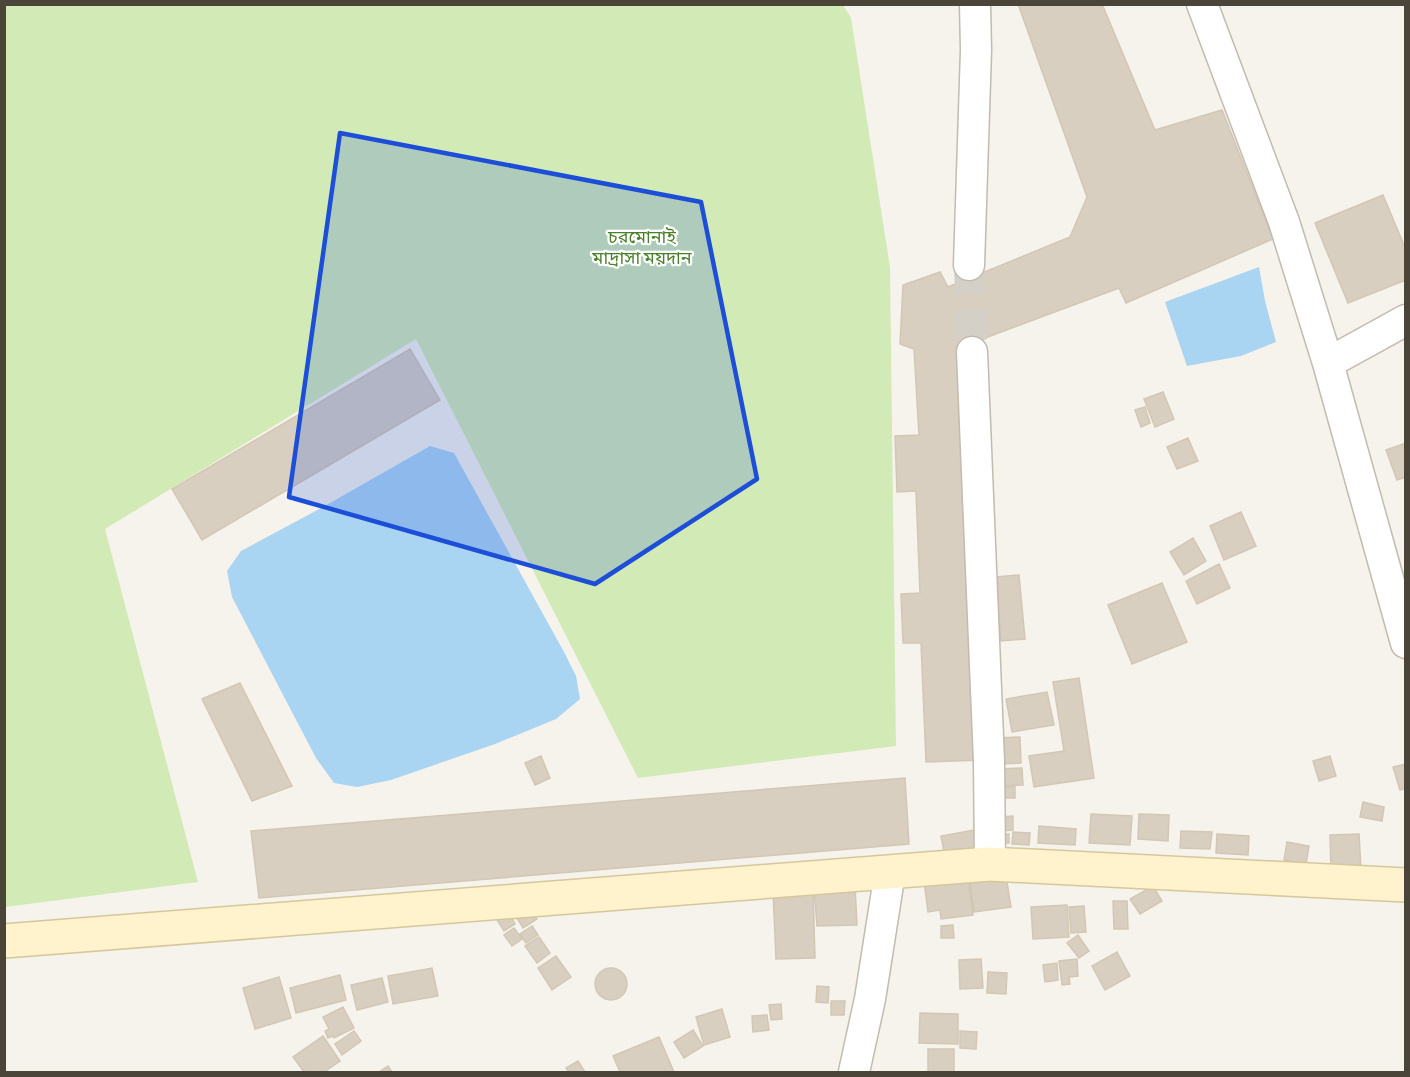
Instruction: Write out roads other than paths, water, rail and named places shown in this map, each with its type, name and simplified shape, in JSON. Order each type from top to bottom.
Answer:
[{"type":"main road","points":[[4,941],[990,864],[1406,885]]},
{"type":"street","points":[[969,265],[976,50],[975,4]]},
{"type":"street","points":[[1202,4],[1284,222],[1328,363],[1406,643]]},
{"type":"street","points":[[1328,363],[1406,320]]},
{"type":"street","points":[[972,352],[989,761],[990,864]]},
{"type":"street","points":[[854,1072],[870,999],[890,872]]},
{"type":"water","points":[[1259,267],[1276,342],[1241,356],[1187,366],[1165,302]]},
{"type":"water","points":[[430,446],[454,453],[564,652],[576,676],[580,699],[556,719],[495,744],[391,780],[357,787],[334,783],[316,758],[232,597],[227,571],[241,551]]},
{"type":"tunnel","points":[[969,265],[972,352]]},
{"type":"park label","name":"চরমোনাই মাদ্রাসা ময়দান","points":[[642,247]]}]
